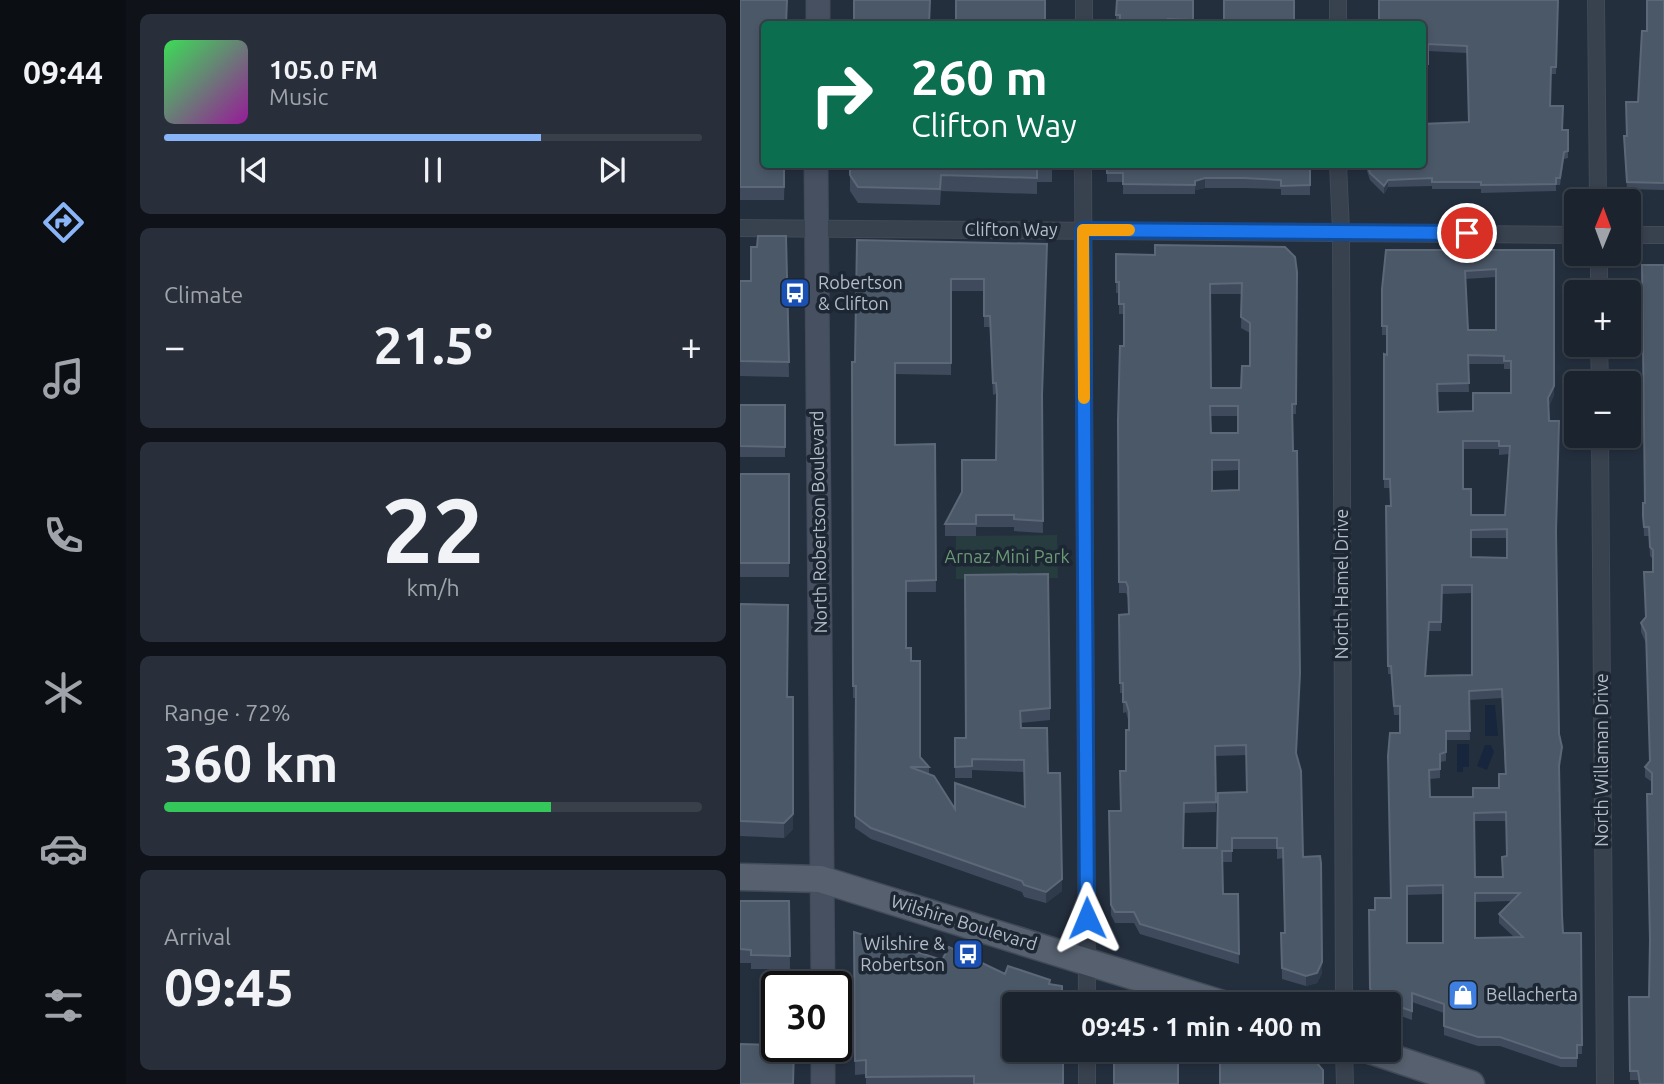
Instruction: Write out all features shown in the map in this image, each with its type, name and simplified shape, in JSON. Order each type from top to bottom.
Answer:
[{"type":"main road","points":[[818,0],[818,21]]},
{"type":"main road","name":"North Robertson Boulevard","points":[[816,168],[823,971]]},
{"type":"main road","name":"Wilshire Boulevard","points":[[740,877],[820,879],[1186,992]]},
{"type":"main road","points":[[1401,1061],[1471,1084]]},
{"type":"main road","points":[[823,1062],[823,1084]]},
{"type":"street","points":[[1084,0],[1084,21]]},
{"type":"street","points":[[1337,21],[1338,0]]},
{"type":"street","points":[[1596,0],[1598,189]]},
{"type":"street","points":[[1083,168],[1086,992]]},
{"type":"street","name":"North Hamel Drive","points":[[1338,168],[1341,231],[1344,992]]},
{"type":"street","name":"Clifton Way","points":[[740,228],[815,231],[1341,231],[1564,235]]},
{"type":"street","points":[[1641,235],[1664,235]]},
{"type":"street","name":"North Willaman Drive","points":[[1600,448],[1605,1084]]},
{"type":"street","points":[[1086,1062],[1087,1084]]},
{"type":"street","points":[[1344,1062],[1345,1084]]},
{"type":"green space","name":"Arnaz Mini Park","points":[[1057,535],[1058,578],[956,579],[956,536]]},
{"type":"water","points":[[1485,705],[1495,705],[1498,736],[1485,736]]},
{"type":"water","points":[[1457,744],[1469,744],[1469,767],[1463,767],[1463,772],[1457,772]]},
{"type":"water","points":[[1485,745],[1491,745],[1494,752],[1487,770],[1477,766]]},
{"type":"building","points":[[740,0],[787,0],[786,21],[761,21],[761,168],[784,168],[784,187],[740,187]]},
{"type":"building","points":[[854,0],[930,0],[929,21],[854,21]]},
{"type":"building","points":[[956,0],[1045,0],[1045,21],[956,21]]},
{"type":"building","points":[[1117,0],[1193,0],[1193,20],[1120,21],[1120,15],[1116,15]]},
{"type":"building","points":[[1224,0],[1294,0],[1294,21],[1224,21]]},
{"type":"building","points":[[1379,0],[1558,0],[1556,67],[1551,67],[1550,106],[1563,106],[1562,130],[1568,130],[1568,151],[1564,152],[1560,178],[1556,178],[1556,184],[1481,185],[1481,182],[1432,182],[1432,178],[1388,180],[1384,186],[1368,168],[1426,168],[1426,124],[1469,122],[1467,46],[1428,44],[1426,64],[1426,21],[1379,21]]},
{"type":"building","points":[[1647,0],[1664,0],[1664,183],[1627,182],[1624,136],[1627,136],[1626,102],[1638,102],[1642,31],[1647,31]]},
{"type":"building","points":[[850,168],[1037,168],[1037,178],[941,175],[940,189],[858,187],[850,175]]},
{"type":"building","points":[[1107,168],[1310,168],[1310,185],[1281,186],[1281,180],[1244,178],[1205,178],[1195,181],[1195,185],[1123,184],[1123,173],[1107,173]]},
{"type":"building","points":[[758,236],[786,236],[789,362],[740,361],[740,281],[751,281],[751,247],[757,247]]},
{"type":"building","points":[[857,240],[1047,244],[1042,395],[1043,521],[1014,519],[1014,515],[976,515],[976,524],[945,524],[962,492],[962,460],[996,460],[997,394],[996,383],[993,383],[990,316],[984,316],[984,279],[951,279],[951,363],[895,363],[895,445],[935,444],[936,580],[906,581],[906,648],[911,648],[911,661],[920,661],[920,757],[929,767],[910,767],[934,776],[955,809],[955,783],[1025,807],[1024,760],[972,759],[972,766],[955,767],[955,738],[966,738],[965,575],[1048,574],[1050,708],[1020,711],[1021,728],[1047,728],[1048,773],[1060,773],[1062,879],[1046,892],[871,828],[855,816],[852,362],[855,362]]},
{"type":"building","points":[[1155,245],[1285,247],[1295,257],[1296,404],[1292,404],[1293,451],[1297,451],[1300,673],[1296,753],[1301,771],[1303,857],[1320,856],[1321,863],[1322,962],[1317,973],[1306,976],[1282,968],[1281,933],[1285,933],[1283,848],[1277,848],[1277,838],[1232,838],[1232,851],[1222,851],[1223,894],[1238,894],[1239,954],[1140,924],[1134,912],[1115,912],[1111,905],[1109,811],[1121,811],[1120,771],[1126,771],[1126,730],[1129,730],[1129,712],[1126,702],[1123,702],[1123,683],[1120,683],[1119,615],[1129,614],[1128,587],[1126,582],[1119,582],[1118,420],[1120,346],[1124,346],[1124,304],[1119,304],[1116,254],[1155,255]],"holes":[[[1242,283],[1241,317],[1250,323],[1250,366],[1242,366],[1241,388],[1211,388],[1210,284]],[[1210,406],[1238,406],[1238,433],[1211,433]],[[1212,460],[1239,460],[1239,490],[1212,491]],[[1246,745],[1247,792],[1218,793],[1217,848],[1183,848],[1184,803],[1216,802],[1215,746]]]},
{"type":"building","points":[[1386,250],[1554,250],[1554,386],[1548,398],[1549,421],[1559,421],[1556,531],[1559,734],[1562,747],[1559,765],[1562,916],[1563,933],[1581,933],[1582,1045],[1577,1045],[1577,1058],[1561,1058],[1500,1037],[1478,1037],[1444,1026],[1444,1004],[1412,993],[1412,1011],[1401,1007],[1401,992],[1371,992],[1370,988],[1369,910],[1375,910],[1375,898],[1391,898],[1388,756],[1390,733],[1400,733],[1400,706],[1394,706],[1391,666],[1388,666],[1386,506],[1391,506],[1390,479],[1384,479],[1384,354],[1387,355],[1387,326],[1382,326]],"holes":[[[1496,269],[1496,330],[1468,330],[1465,271]],[[1468,355],[1504,356],[1504,361],[1511,361],[1511,393],[1473,393],[1473,411],[1438,412],[1437,384],[1469,383]],[[1463,441],[1499,441],[1499,446],[1510,446],[1505,515],[1471,515],[1471,489],[1463,489]],[[1507,529],[1507,558],[1471,557],[1471,530]],[[1442,585],[1472,585],[1472,675],[1425,676],[1429,622],[1441,622]],[[1502,689],[1506,774],[1499,774],[1499,788],[1473,788],[1473,797],[1430,797],[1429,770],[1440,769],[1440,754],[1446,752],[1446,731],[1470,731],[1469,691]],[[1506,812],[1507,856],[1502,857],[1503,877],[1475,877],[1474,813]],[[1443,885],[1443,943],[1407,943],[1407,886]],[[1475,893],[1520,893],[1499,914],[1523,937],[1475,938]]]},
{"type":"building","points":[[1642,265],[1664,265],[1664,1084],[1640,1084],[1638,1071],[1630,1071],[1629,997],[1649,997],[1650,940],[1647,794],[1652,794],[1652,773],[1645,767],[1650,761],[1646,633],[1641,623],[1646,617],[1644,572],[1653,572],[1653,550],[1650,547],[1649,527],[1644,527],[1643,516]]},
{"type":"building","points":[[740,405],[785,405],[785,447],[740,446]]},
{"type":"building","points":[[740,474],[789,474],[789,563],[740,563]]},
{"type":"building","points":[[740,604],[788,605],[787,697],[793,697],[793,814],[784,823],[740,821]]},
{"type":"building","points":[[740,901],[789,901],[790,956],[751,955],[751,950],[740,949]]},
{"type":"building","points":[[854,932],[942,960],[949,947],[1005,974],[1008,966],[1050,980],[1049,984],[1062,986],[1062,992],[1002,992],[1002,1062],[1063,1062],[1063,1084],[974,1084],[974,1076],[866,1077],[866,1060],[855,1061]]},
{"type":"building","points":[[740,1044],[761,1045],[761,1062],[794,1062],[793,1084],[740,1084]]},
{"type":"building","points":[[1114,1062],[1178,1062],[1178,1084],[1114,1084]]},
{"type":"building","points":[[1220,1062],[1314,1062],[1323,1070],[1323,1084],[1220,1084]]},
{"type":"slow traffic","points":[[1084,398],[1083,230],[1129,230]]},
{"type":"place","name":"Robertson & Clifton","points":[[795,293]]},
{"type":"place","name":"Wilshire & Robertson","points":[[968,954]]},
{"type":"place","name":"Bellacherta","points":[[1463,995]]},
{"type":"route","points":[[1087,918],[1083,230],[1467,233]]}]
